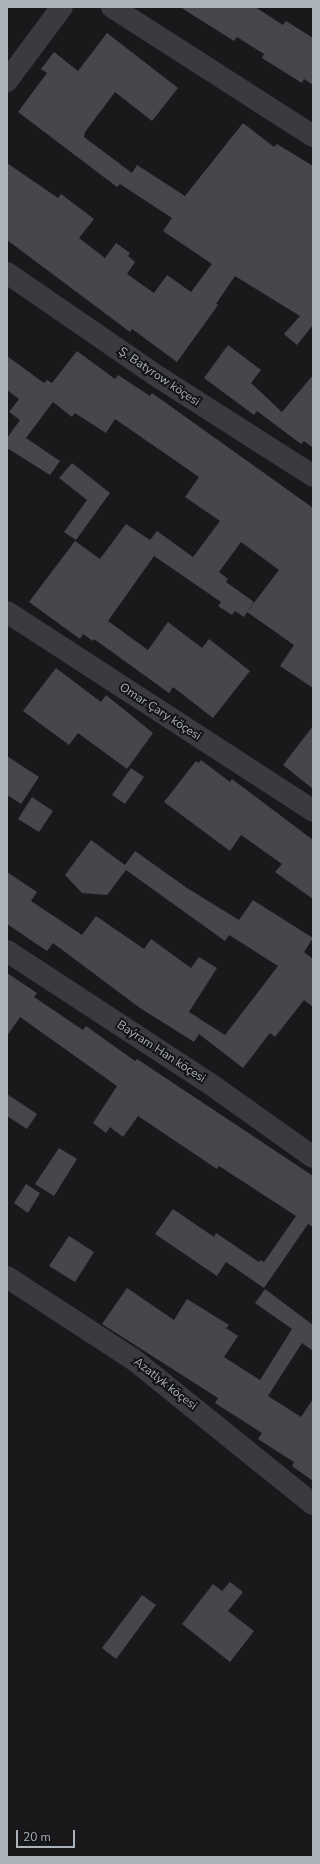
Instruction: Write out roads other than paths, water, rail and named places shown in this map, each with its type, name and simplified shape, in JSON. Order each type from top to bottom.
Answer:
[{"type":"street","points":[[7,81],[62,7]]},
{"type":"street","points":[[112,7],[313,136]]},
{"type":"street","name":"Ş. Batyrow köçesi","points":[[7,273],[160,378],[313,476]]},
{"type":"street","name":"Omar Çary köçesi","points":[[7,612],[313,811]]},
{"type":"street","name":"Baýram Han köçesi","points":[[7,951],[216,1088],[313,1157]]},
{"type":"street","name":"Azatlyk köçesi","points":[[7,1277],[133,1359],[313,1504]]}]
